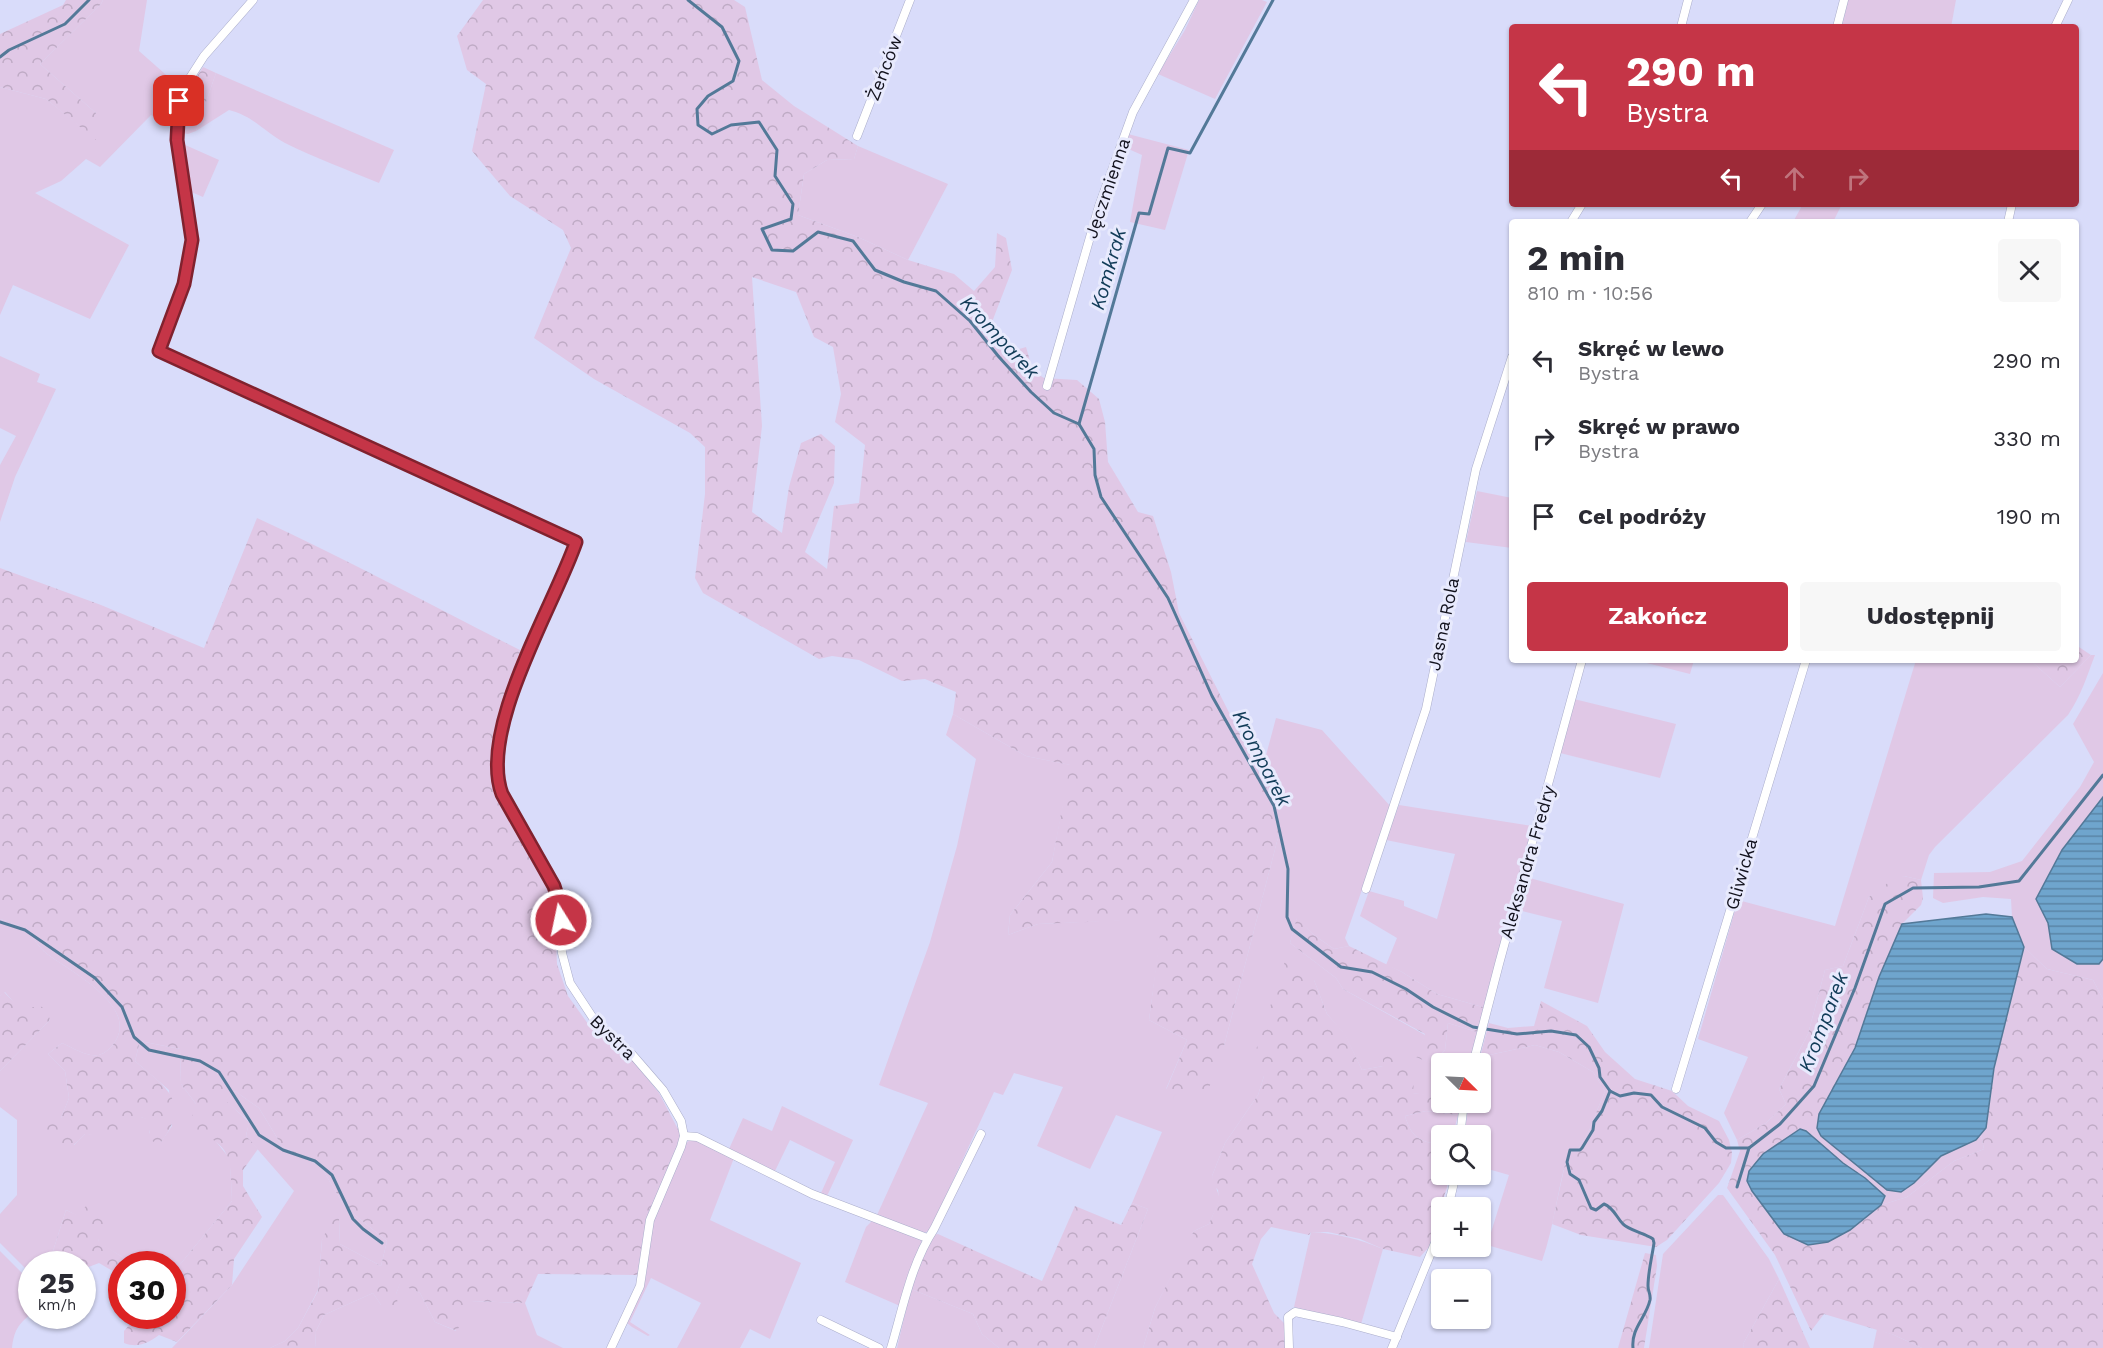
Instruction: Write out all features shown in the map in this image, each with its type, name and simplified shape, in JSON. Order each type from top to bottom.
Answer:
[{"type":"street","name":"Bystra","points":[[253,0],[204,56],[186,84],[179,101],[177,140],[192,240],[184,284],[159,351],[576,542],[528,651],[514,690],[498,749],[497,780],[509,808],[554,886],[559,902],[565,969],[576,995],[595,1021],[631,1053],[663,1090],[681,1121],[684,1136]]},
{"type":"street","name":"Żeńców","points":[[857,136],[910,0]]},
{"type":"street","name":"Jęczmienna","points":[[1047,386],[1099,206],[1133,112],[1194,0]]},
{"type":"street","points":[[1682,24],[1688,0]]},
{"type":"street","points":[[1838,24],[1844,0]]},
{"type":"street","points":[[2056,24],[2068,0]]},
{"type":"street","name":"Jasna Rola","points":[[1366,889],[1426,709],[1476,469],[1509,366]]},
{"type":"street","name":"Aleksandra Fredry","points":[[1476,1053],[1581,663]]},
{"type":"street","name":"Gliwicka","points":[[1676,1089],[1805,663]]},
{"type":"street","points":[[891,1348],[910,1281],[927,1238],[934,1229],[981,1134]]},
{"type":"street","points":[[611,1348],[640,1286],[650,1220],[679,1154],[684,1136],[697,1137],[812,1194],[927,1238]]},
{"type":"street","points":[[1392,1348],[1431,1253]]},
{"type":"street","points":[[1289,1348],[1288,1317],[1295,1312],[1342,1322],[1397,1338]]},
{"type":"street","points":[[821,1320],[879,1348]]},
{"type":"green space","points":[[66,0],[103,0],[40,64],[96,113],[96,140],[46,99],[0,87],[0,34],[63,5]]},
{"type":"green space","points":[[103,0],[147,0],[139,51],[173,81],[169,126],[151,115],[100,167],[86,159],[61,181],[35,193],[129,245],[90,319],[13,285],[0,315],[0,87],[46,99],[96,139],[96,113],[40,64]]},
{"type":"green space","points":[[483,0],[734,0],[745,7],[762,80],[794,106],[858,146],[854,159],[827,160],[804,174],[798,215],[858,237],[908,260],[954,274],[974,291],[995,267],[997,233],[1006,238],[1012,270],[987,335],[1006,353],[1026,347],[1033,371],[1044,378],[1077,380],[1099,399],[1105,422],[1108,462],[1138,512],[1153,516],[1171,572],[1179,613],[1275,804],[1280,830],[1224,1046],[1209,1088],[1188,1098],[1166,1090],[1187,1040],[1149,1020],[1162,919],[1038,924],[1008,935],[1010,915],[1052,862],[1070,765],[1026,756],[953,714],[956,692],[925,679],[902,681],[859,660],[832,656],[819,659],[703,593],[695,578],[705,494],[705,447],[690,433],[594,379],[534,338],[571,248],[563,230],[510,196],[472,151],[486,84],[467,70],[457,36]],"holes":[[[752,277],[796,292],[814,337],[833,347],[841,394],[835,422],[865,445],[859,503],[834,506],[827,569],[805,552],[834,483],[835,446],[821,434],[801,443],[789,487],[782,533],[752,512],[762,426]]]},
{"type":"green space","points":[[1199,0],[1262,0],[1267,2],[1215,99],[1158,74],[1185,30]]},
{"type":"green space","points":[[1848,0],[1956,0],[1952,24],[1843,24]]},
{"type":"green space","points":[[203,67],[216,73],[196,131],[188,134],[182,133],[186,98]]},
{"type":"green space","points":[[216,73],[394,150],[379,183],[285,143],[252,120],[229,110],[196,131]]},
{"type":"green space","points":[[1128,134],[1189,150],[1165,230],[1130,222],[1142,155],[1124,147]]},
{"type":"green space","points":[[183,144],[219,160],[203,197],[189,191]]},
{"type":"green space","points":[[858,146],[948,184],[908,260],[858,237],[798,215],[804,174],[827,160],[854,159]]},
{"type":"green space","points":[[1801,207],[1840,207],[1834,219],[1795,219]]},
{"type":"green space","points":[[0,356],[40,374],[37,382],[56,389],[15,477],[0,522],[0,465],[16,436],[0,428]]},
{"type":"green space","points":[[1477,491],[1509,497],[1509,548],[1466,542]]},
{"type":"green space","points":[[257,518],[357,566],[522,651],[508,689],[492,749],[492,781],[500,803],[550,889],[555,920],[557,964],[568,996],[591,1028],[631,1058],[659,1093],[681,1135],[681,1141],[647,1219],[640,1274],[538,1274],[525,1303],[472,1301],[457,1331],[435,1322],[420,1293],[400,1284],[396,1294],[400,1314],[396,1315],[381,1305],[373,1293],[324,1315],[316,1331],[315,1348],[270,1348],[285,1341],[298,1328],[318,1291],[322,1240],[333,1216],[339,1219],[340,1244],[381,1266],[387,1241],[345,1207],[321,1167],[282,1146],[259,1108],[235,1091],[225,1100],[249,1122],[246,1136],[258,1149],[243,1170],[243,1186],[262,1217],[234,1259],[232,1285],[177,1342],[159,1335],[142,1344],[124,1343],[126,1329],[186,1329],[186,1257],[232,1201],[231,1173],[227,1155],[222,1147],[189,1127],[196,1104],[181,1084],[180,1049],[140,1041],[135,1061],[165,1087],[174,1105],[174,1116],[170,1128],[161,1142],[149,1139],[150,1121],[141,1117],[133,1118],[127,1125],[126,1135],[115,1138],[85,1134],[75,1144],[64,1149],[53,1149],[45,1136],[48,1124],[61,1118],[69,1098],[65,1071],[48,1054],[62,1043],[81,1052],[100,1055],[111,1047],[119,1033],[119,1019],[112,1006],[87,981],[47,954],[23,928],[0,919],[0,568],[101,605],[204,648]]},
{"type":"green space","points":[[2079,647],[2091,655],[2060,687],[2033,663],[2079,663]]},
{"type":"green space","points":[[2091,655],[2095,655],[2080,693],[2068,715],[1935,847],[1929,855],[1921,880],[1904,876],[1869,897],[1843,966],[1825,970],[1808,1034],[1779,1089],[1786,1104],[1766,1123],[1737,1140],[1724,1113],[1748,1057],[1698,1039],[1738,900],[1835,926],[1915,663],[2033,663],[2060,687]]},
{"type":"green space","points":[[1647,663],[1693,663],[1690,674]]},
{"type":"green space","points":[[2103,673],[2103,797],[2062,850],[2036,899],[2048,923],[2053,949],[2099,964],[2103,959],[2103,999],[2093,980],[2047,969],[2024,947],[2012,917],[2011,899],[1983,897],[1943,903],[1933,898],[1934,873],[1990,872],[2022,861],[2080,787],[2094,762],[2073,724]]},
{"type":"green space","points":[[1574,699],[1676,724],[1660,778],[1560,753]]},
{"type":"green space","points":[[953,714],[1026,756],[1071,765],[1052,862],[1010,915],[1008,935],[1038,924],[1163,918],[1149,1020],[1187,1040],[1166,1089],[1224,1046],[1280,830],[1275,804],[1261,774],[1276,718],[1322,730],[1391,807],[1345,938],[1349,946],[1334,949],[1314,935],[1297,918],[1290,943],[1336,978],[1343,989],[1425,1035],[1417,1057],[1431,1063],[1431,1094],[1413,1093],[1383,1066],[1362,1070],[1345,1035],[1327,1014],[1314,980],[1264,1076],[1258,1095],[1225,1143],[1212,1176],[1220,1199],[1209,1224],[1194,1231],[1155,1308],[1143,1348],[1094,1348],[1148,1209],[1132,1203],[1162,1132],[1116,1115],[1090,1169],[1037,1146],[1063,1087],[1014,1073],[1003,1095],[994,1092],[930,1230],[924,1233],[877,1215],[928,1103],[879,1085],[930,942],[957,846],[976,759],[946,735]]},
{"type":"green space","points":[[1399,805],[1532,826],[1486,1008],[1437,994],[1402,972],[1386,965],[1397,938],[1360,916],[1369,891],[1404,901],[1404,906],[1437,919],[1455,854],[1386,840]]},
{"type":"green space","points":[[1904,876],[1921,880],[1923,898],[1921,905],[1902,924],[1879,977],[1855,1048],[1819,1114],[1817,1128],[1811,1135],[1800,1129],[1763,1154],[1749,1171],[1850,1230],[1881,1205],[1907,1197],[1954,1161],[1984,1149],[1981,1135],[1986,1128],[1994,1068],[2024,947],[2047,969],[2093,980],[2103,999],[2103,1348],[1922,1348],[1894,1335],[1824,1314],[1811,1331],[1775,1255],[1727,1188],[1740,1151],[1737,1140],[1766,1123],[1786,1104],[1779,1089],[1808,1034],[1825,970],[1843,966],[1869,897],[1893,879]]},
{"type":"green space","points":[[1526,877],[1624,904],[1598,1003],[1544,988],[1562,921],[1518,910]]},
{"type":"green space","points":[[1297,917],[1314,935],[1334,949],[1349,946],[1402,972],[1437,994],[1486,1008],[1480,1033],[1448,1023],[1445,1050],[1442,1053],[1431,1053],[1431,1064],[1416,1057],[1425,1034],[1343,989],[1336,978],[1290,943]]},
{"type":"green space","points":[[0,919],[23,928],[47,954],[87,981],[112,1006],[119,1019],[119,1033],[111,1047],[100,1055],[81,1052],[62,1043],[48,1054],[65,1071],[69,1098],[61,1118],[74,1145],[85,1134],[111,1131],[123,1126],[133,1117],[150,1120],[149,1133],[161,1142],[172,1126],[169,1090],[135,1061],[140,1041],[180,1049],[181,1084],[196,1104],[214,1139],[230,1159],[232,1201],[186,1257],[186,1251],[112,1251],[99,1243],[95,1233],[81,1219],[66,1210],[53,1251],[18,1251],[18,1261],[0,1243],[0,1214],[17,1195],[17,1120],[0,1107],[0,1071],[50,1020],[16,1005],[5,992],[0,996]]},
{"type":"green space","points":[[1285,961],[1314,980],[1327,1014],[1345,1034],[1362,1070],[1383,1066],[1383,1040],[1394,1044],[1396,1058],[1415,1069],[1413,1093],[1431,1094],[1431,1112],[1405,1116],[1414,1134],[1431,1143],[1431,1185],[1447,1185],[1444,1197],[1431,1197],[1429,1247],[1420,1257],[1383,1249],[1360,1239],[1328,1232],[1311,1232],[1309,1235],[1271,1227],[1261,1239],[1252,1264],[1274,1313],[1285,1324],[1287,1348],[1143,1348],[1155,1308],[1187,1243],[1194,1231],[1209,1224],[1219,1200],[1218,1190],[1213,1185],[1212,1176],[1225,1143],[1258,1095],[1264,1076],[1252,1062]]},
{"type":"green space","points":[[4,992],[20,1006],[40,1006],[47,1010],[50,1020],[0,1071],[0,996]]},
{"type":"green space","points":[[1541,1001],[1587,1026],[1605,1052],[1635,1079],[1672,1091],[1688,1106],[1719,1121],[1729,1140],[1732,1153],[1731,1163],[1719,1183],[1667,1240],[1656,1247],[1581,1235],[1552,1224],[1569,1146],[1578,1149],[1588,1133],[1605,1091],[1593,1072],[1559,1052],[1535,1045],[1491,1055],[1481,1053],[1489,1023],[1508,1028],[1534,1026]]},
{"type":"green space","points":[[1448,1023],[1480,1033],[1474,1053],[1442,1053],[1445,1050]]},
{"type":"green space","points":[[1535,1045],[1559,1052],[1593,1072],[1605,1091],[1588,1133],[1578,1149],[1570,1147],[1542,1261],[1491,1246],[1491,1232],[1509,1175],[1491,1170],[1491,1125],[1466,1125],[1467,1113],[1491,1113],[1491,1055]]},
{"type":"green space","points":[[235,1091],[259,1108],[282,1146],[321,1167],[345,1207],[387,1241],[381,1266],[340,1244],[339,1219],[322,1240],[318,1290],[298,1328],[285,1341],[270,1348],[172,1348],[232,1285],[294,1191],[246,1136],[249,1121],[224,1100]]},
{"type":"green space","points":[[782,1106],[853,1140],[827,1196],[821,1193],[835,1162],[790,1140],[775,1171],[729,1149],[743,1118],[772,1131]]},
{"type":"green space","points":[[1426,1111],[1458,1115],[1456,1125],[1431,1125],[1431,1143],[1414,1134],[1405,1116]]},
{"type":"green space","points":[[1817,1128],[1821,1136],[1887,1190],[1901,1192],[1943,1155],[1981,1135],[1984,1149],[1954,1161],[1907,1197],[1881,1205],[1884,1200],[1876,1188],[1834,1157],[1811,1135]]},
{"type":"green space","points":[[690,1140],[699,1141],[734,1158],[710,1220],[801,1263],[770,1339],[750,1329],[740,1348],[677,1348],[701,1303],[651,1278],[630,1322],[650,1335],[648,1336],[627,1323],[646,1275],[649,1232],[685,1144]]},
{"type":"green space","points":[[1718,1195],[1723,1195],[1769,1259],[1779,1279],[1743,1344],[1744,1348],[1649,1348],[1663,1254]]},
{"type":"green space","points":[[1132,1203],[1148,1209],[1094,1348],[999,1348],[982,1334],[973,1314],[911,1289],[933,1235],[938,1234],[1042,1281],[1075,1206],[1121,1225]]},
{"type":"green space","points":[[86,1206],[103,1206],[108,1213],[109,1223],[98,1237],[99,1242],[113,1251],[108,1251],[108,1268],[99,1263],[96,1264],[96,1251],[53,1251],[66,1210],[77,1215]]},
{"type":"green space","points":[[872,1221],[922,1240],[900,1306],[845,1282],[866,1227]]},
{"type":"green space","points":[[1311,1232],[1347,1237],[1383,1249],[1361,1324],[1294,1307]]},
{"type":"green space","points":[[0,1251],[18,1269],[18,1327],[12,1348],[0,1348]]},
{"type":"green space","points":[[1645,1253],[1656,1255],[1657,1266],[1644,1348],[1618,1348]]},
{"type":"green space","points":[[1779,1279],[1810,1348],[1744,1348],[1743,1344]]},
{"type":"green space","points":[[400,1283],[420,1293],[435,1322],[456,1331],[471,1301],[525,1303],[537,1335],[563,1348],[315,1348],[316,1331],[324,1315],[373,1293],[381,1305],[396,1294]]},
{"type":"green space","points":[[911,1289],[973,1314],[982,1334],[999,1348],[897,1348]]},
{"type":"green space","points":[[1877,1329],[1894,1335],[1922,1348],[1873,1348]]},
{"type":"water","points":[[2103,797],[2103,959],[2099,964],[2077,964],[2052,949],[2048,923],[2036,899],[2062,850]]},
{"type":"water","points":[[1986,914],[2012,917],[2024,947],[1994,1068],[1986,1128],[1976,1140],[1941,1156],[1914,1183],[1901,1192],[1887,1190],[1821,1136],[1817,1128],[1819,1114],[1855,1048],[1879,977],[1902,924]]},
{"type":"water","points":[[1800,1129],[1806,1131],[1885,1196],[1881,1205],[1850,1230],[1828,1242],[1808,1245],[1784,1234],[1747,1181],[1749,1171],[1763,1154]]},
{"type":"waterway","points":[[0,57],[9,50],[65,24],[89,0]]},
{"type":"waterway","name":"Kromparek","points":[[688,0],[722,27],[739,61],[733,81],[708,96],[697,109],[698,125],[712,134],[731,125],[759,122],[777,150],[775,176],[793,204],[791,219],[762,229],[772,250],[793,251],[818,232],[853,241],[875,270],[904,282],[936,291],[970,321],[1031,392],[1054,413],[1079,424],[1094,449],[1095,475],[1101,497],[1168,598],[1212,696],[1274,806],[1288,869],[1287,917],[1292,929],[1341,967],[1372,972],[1473,1027],[1517,1034],[1551,1031],[1576,1035],[1589,1047],[1599,1068],[1600,1077],[1610,1091],[1620,1096],[1634,1093],[1651,1095],[1662,1107],[1705,1128],[1716,1142],[1726,1148],[1749,1148],[1780,1124],[1814,1086],[1855,988],[1885,904],[1913,888],[1979,887],[2019,881],[2103,775]]},
{"type":"waterway","name":"Komkrak","points":[[1079,424],[1139,213],[1149,214],[1168,148],[1190,153],[1273,0]]},
{"type":"waterway","points":[[0,922],[25,930],[95,978],[122,1007],[134,1037],[149,1050],[200,1061],[219,1072],[259,1135],[283,1150],[315,1161],[332,1175],[353,1219],[382,1243]]},
{"type":"waterway","points":[[1610,1091],[1602,1111],[1594,1122],[1593,1130],[1580,1150],[1570,1150],[1567,1162],[1570,1174],[1579,1180],[1591,1208],[1596,1210],[1604,1204],[1613,1210],[1625,1226],[1653,1239],[1648,1281],[1650,1300],[1636,1329],[1633,1348]]},
{"type":"waterway","points":[[1737,1187],[1749,1148]]},
{"type":"route","points":[[179,101],[177,140],[192,240],[184,284],[159,351],[576,542],[528,651],[514,690],[498,749],[496,766],[497,780],[502,794],[554,886],[561,920]]}]
